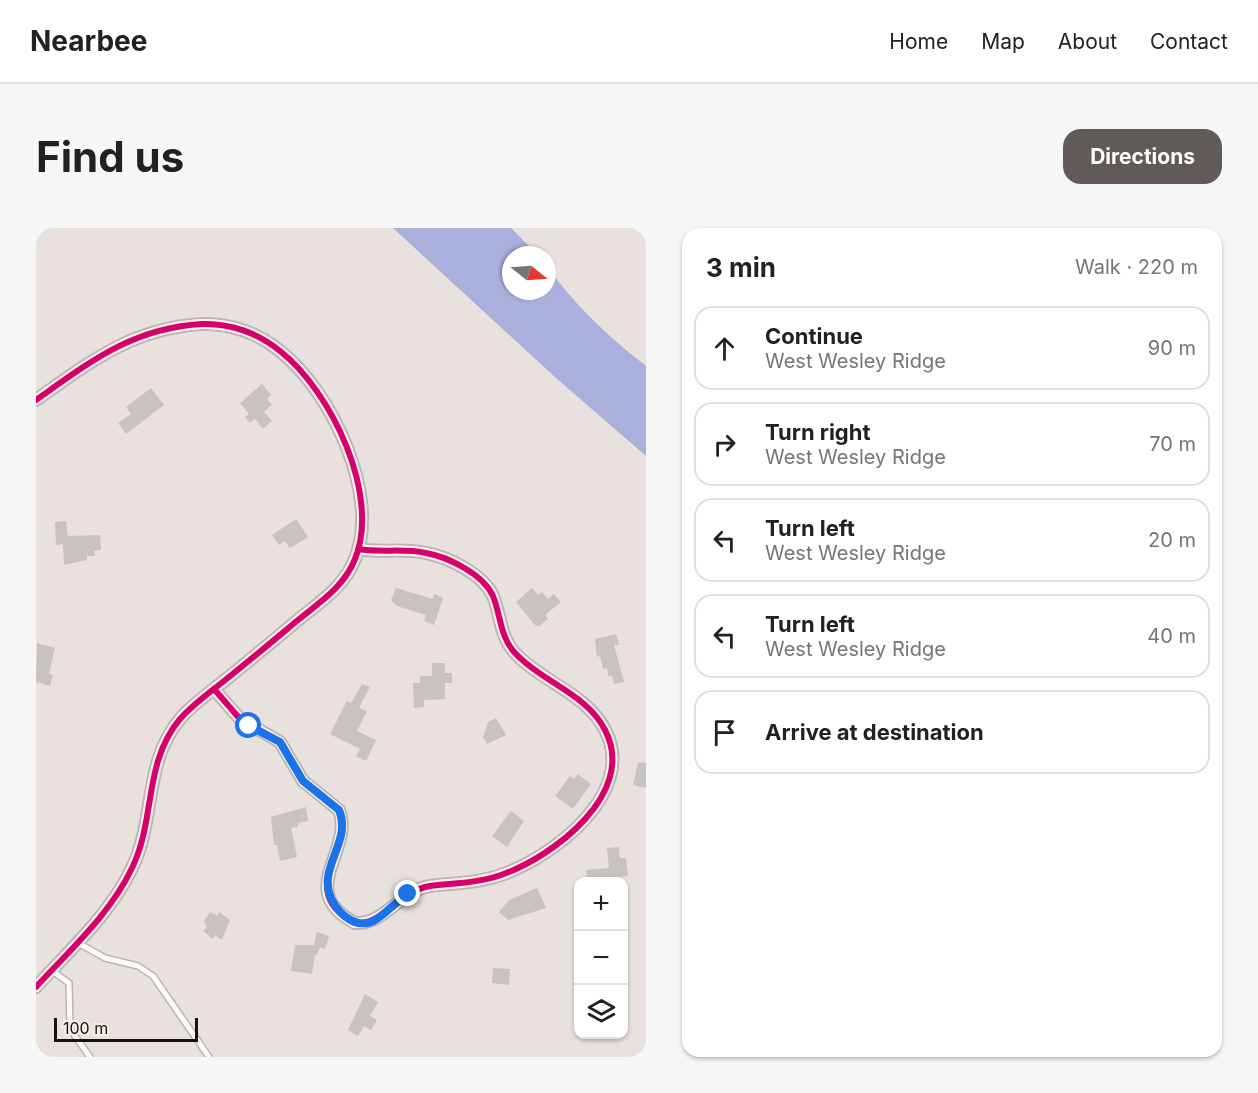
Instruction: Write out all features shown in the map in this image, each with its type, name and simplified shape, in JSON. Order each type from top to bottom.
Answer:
[{"type":"street","points":[[36,400],[108,349],[134,337],[159,330],[201,324],[234,327],[266,340],[292,362],[328,409],[339,429],[358,486],[362,515],[358,549],[345,579],[335,590],[181,718],[160,751],[140,847],[133,867],[111,903],[36,987]]},
{"type":"street","points":[[214,689],[240,719],[280,742],[303,781],[339,810],[344,830],[328,867],[327,886],[338,910],[355,923],[375,920],[399,899],[417,889],[484,879],[515,870],[559,843],[585,822],[605,790],[611,770],[610,742],[597,717],[514,653],[500,626],[492,595],[474,575],[426,553],[358,549]]},
{"type":"lane","points":[[77,942],[105,958],[138,966],[153,976],[209,1057]]},
{"type":"lane","points":[[51,970],[69,983],[70,1029],[90,1057]]},
{"type":"water","points":[[393,228],[511,228],[529,246],[502,246],[502,300],[556,300],[556,279],[593,320],[646,366],[646,456],[556,378]]},
{"type":"building","points":[[262,384],[271,395],[267,399],[272,405],[264,412],[272,421],[263,429],[255,419],[250,423],[245,417],[249,414],[240,403]]},
{"type":"building","points":[[151,388],[164,405],[126,434],[118,423],[131,414],[126,407]]},
{"type":"building","points":[[296,519],[308,537],[290,548],[285,541],[279,545],[272,535]]},
{"type":"building","points":[[66,521],[68,536],[100,535],[101,550],[94,551],[95,556],[87,556],[87,560],[64,565],[63,544],[56,545],[55,522]]},
{"type":"building","points":[[396,588],[433,599],[434,594],[443,598],[434,625],[424,621],[426,615],[397,606],[391,600]]},
{"type":"building","points":[[532,588],[538,595],[542,592],[548,599],[554,594],[561,602],[545,615],[548,619],[539,626],[535,625],[516,602]]},
{"type":"building","points":[[616,634],[619,645],[614,645],[624,682],[614,684],[612,676],[608,676],[607,668],[603,669],[600,656],[597,657],[595,639]]},
{"type":"building","points":[[37,643],[55,648],[49,674],[53,675],[50,686],[36,682]]},
{"type":"building","points":[[432,663],[445,663],[445,673],[452,673],[452,683],[445,683],[445,699],[424,700],[424,707],[414,708],[413,683],[420,683],[420,676],[432,676]]},
{"type":"building","points":[[362,684],[370,687],[359,708],[367,711],[357,731],[376,740],[366,761],[356,756],[360,749],[330,734],[347,701],[351,703]]},
{"type":"building","points":[[496,718],[506,735],[487,744],[483,737],[488,722]]},
{"type":"building","points":[[638,762],[646,763],[646,788],[633,785]]},
{"type":"building","points":[[578,774],[591,784],[573,809],[555,796],[570,776],[574,779]]},
{"type":"building","points":[[306,807],[308,821],[298,823],[298,827],[291,828],[297,857],[280,861],[277,845],[274,845],[271,817]]},
{"type":"building","points":[[511,811],[524,821],[507,847],[492,836]]},
{"type":"building","points":[[619,847],[620,858],[626,858],[628,876],[587,877],[586,870],[609,868],[607,848]]},
{"type":"building","points":[[537,888],[546,908],[508,920],[499,912],[509,900]]},
{"type":"building","points":[[210,912],[217,916],[219,912],[230,920],[222,940],[215,935],[213,939],[203,931],[207,927],[204,921]]},
{"type":"building","points":[[317,932],[329,936],[325,949],[320,947],[315,955],[312,974],[291,971],[295,945],[314,945]]},
{"type":"building","points":[[493,968],[510,969],[509,985],[492,983]]},
{"type":"building","points":[[365,994],[378,1002],[370,1016],[377,1020],[371,1030],[364,1026],[358,1036],[348,1030]]},
{"type":"cycle path","points":[[36,400],[113,349],[154,332],[202,324],[223,325],[243,330],[280,351],[317,391],[346,446],[356,476],[361,505],[361,533],[355,559],[345,578],[323,600],[196,704],[180,719],[168,736],[160,754],[144,830],[132,868],[101,916],[36,987]]},
{"type":"cycle path","points":[[214,689],[240,719],[280,742],[303,781],[339,810],[342,825],[340,840],[327,884],[329,897],[337,911],[355,923],[375,919],[419,889],[484,880],[522,866],[544,854],[585,819],[600,799],[610,777],[612,754],[605,730],[587,707],[538,673],[511,648],[504,634],[493,596],[488,588],[473,574],[444,558],[409,551],[358,549]]},
{"type":"route","points":[[249,726],[280,742],[303,781],[339,810],[344,820],[344,830],[328,867],[327,886],[330,897],[345,918],[355,923],[365,924],[375,920],[408,894]]}]
